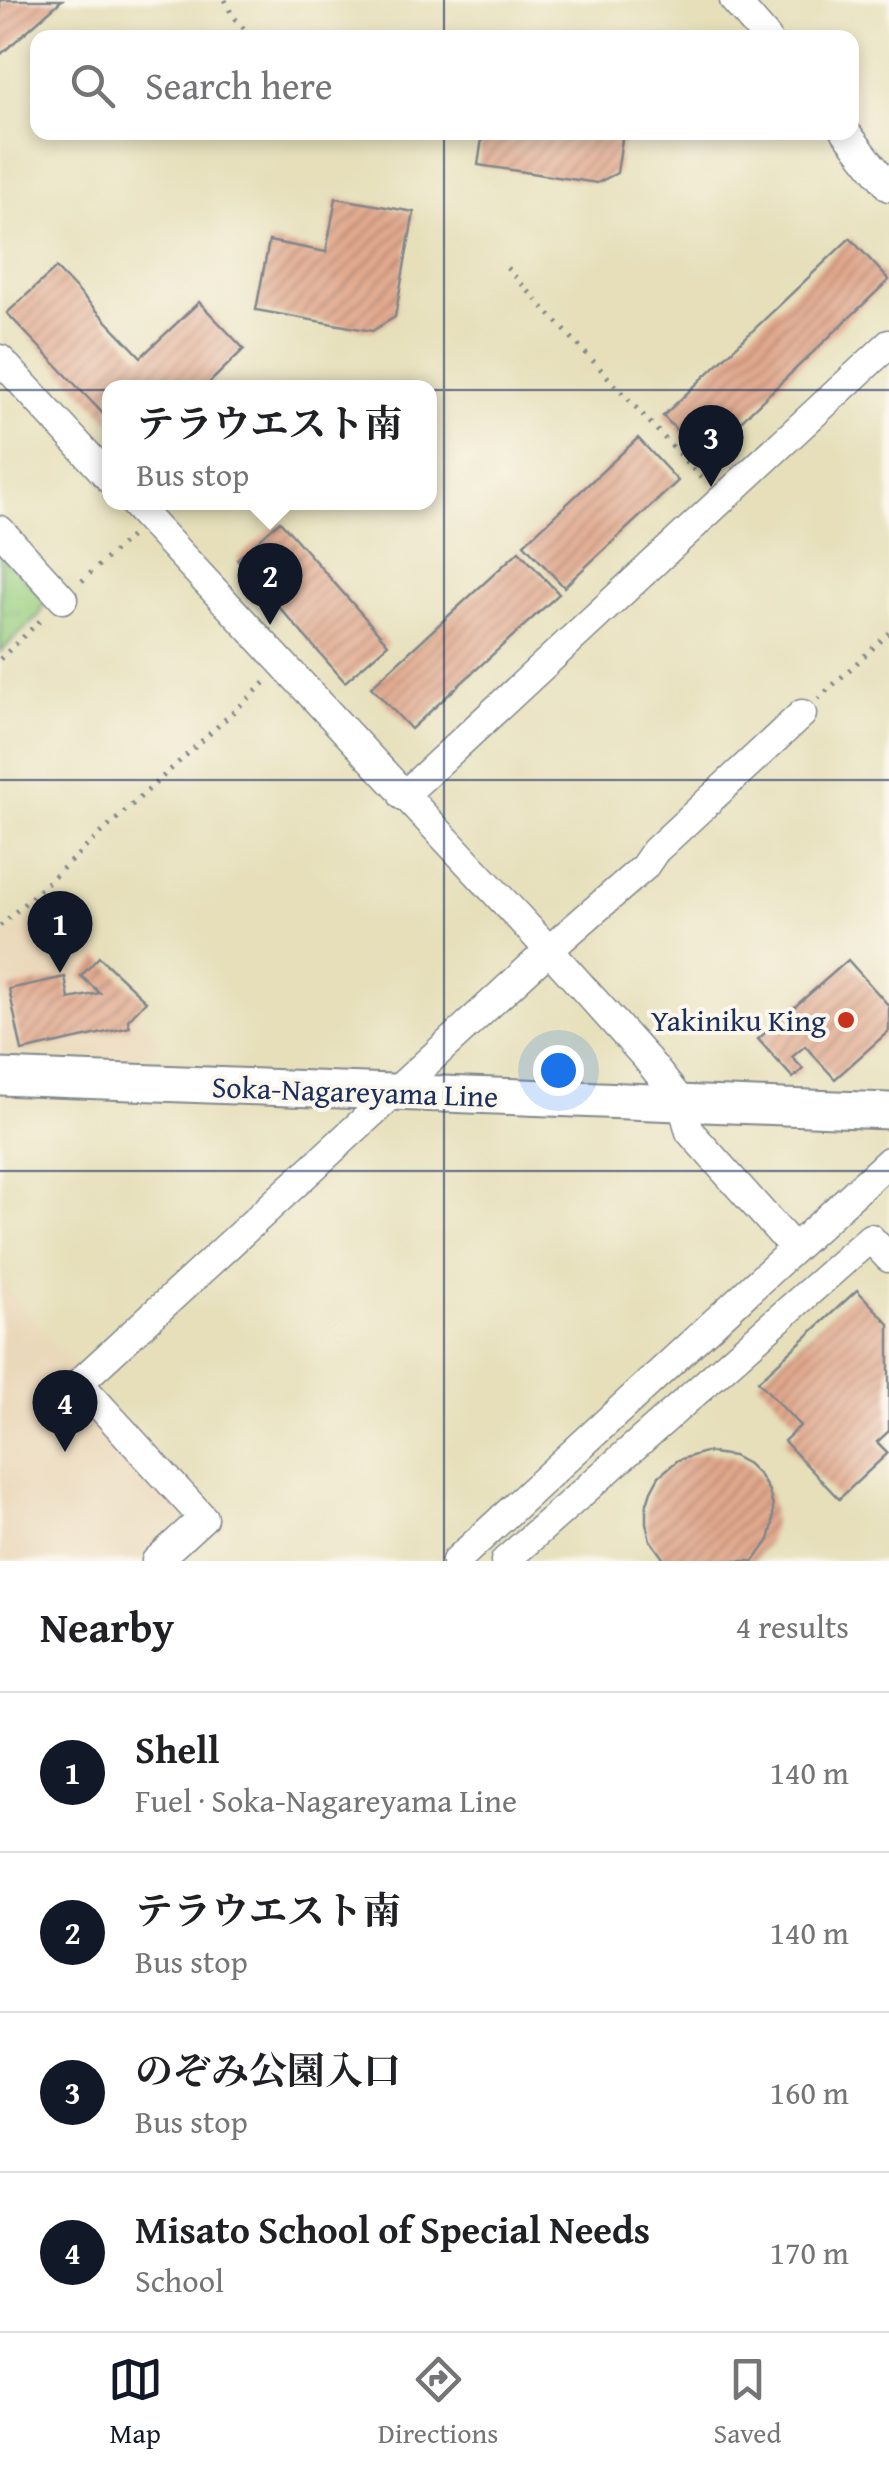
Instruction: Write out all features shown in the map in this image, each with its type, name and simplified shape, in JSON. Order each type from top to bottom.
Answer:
[{"type":"main road","name":"Soka-Nagareyama Line","points":[[0,1077],[889,1111]]},
{"type":"street","points":[[734,0],[760,30]]},
{"type":"street","points":[[852,140],[889,187]]},
{"type":"street","points":[[404,796],[889,344]]},
{"type":"street","points":[[6,377],[102,470]]},
{"type":"street","points":[[139,510],[647,1060],[682,1103],[690,1132],[794,1248]]},
{"type":"street","points":[[0,530],[64,599]]},
{"type":"street","points":[[156,1561],[203,1518],[79,1382],[644,867],[655,852],[802,714]]},
{"type":"street","points":[[456,1561],[889,1161]]},
{"type":"street","points":[[506,1561],[870,1238],[889,1258]]},
{"type":"path","points":[[226,0],[245,30]]},
{"type":"path","points":[[506,268],[722,500]]},
{"type":"path","points":[[802,714],[889,633]]},
{"type":"path","points":[[0,926],[283,666]]},
{"type":"shaded area","points":[[48,898],[148,1003],[136,1015],[161,1042],[143,1059],[0,1052],[0,943]]},
{"type":"shaded area","points":[[0,1282],[75,1367],[72,1389],[189,1515],[137,1561],[0,1561]]},
{"type":"green space","points":[[0,550],[45,600],[39,615],[0,652]]},
{"type":"building","points":[[0,0],[62,0],[0,55]]},
{"type":"building","points":[[482,140],[622,140],[617,173],[597,183],[478,165]]},
{"type":"building","points":[[336,198],[414,212],[395,317],[372,331],[256,310],[269,241],[326,252]]},
{"type":"building","points":[[850,238],[889,280],[703,457],[663,416]]},
{"type":"building","points":[[56,268],[141,357],[199,302],[244,349],[212,380],[102,380],[102,413],[7,313]]},
{"type":"building","points":[[638,438],[678,481],[564,587],[524,544]]},
{"type":"building","points":[[280,521],[388,644],[345,682],[237,559]]},
{"type":"building","points":[[519,551],[559,594],[411,729],[371,687]]},
{"type":"building","points":[[99,957],[146,1001],[128,1020],[130,1027],[22,1051],[9,989],[65,977],[69,999],[100,993],[81,976]]},
{"type":"building","points":[[848,960],[889,1006],[889,1031],[835,1079],[805,1046],[792,1057],[803,1069],[793,1078],[758,1039]]},
{"type":"building","points":[[857,1290],[889,1324],[889,1431],[877,1442],[888,1453],[839,1499],[784,1441],[800,1426],[758,1381]]},
{"type":"building","points":[[705,1452],[733,1456],[748,1464],[769,1491],[773,1524],[769,1540],[754,1561],[665,1561],[650,1540],[646,1507],[659,1476],[678,1460]]},
{"type":"place","name":"のぞみ公園入口","points":[[711,487]]},
{"type":"place","name":"テラウエスト南","points":[[270,625]]},
{"type":"place","name":"Shell","points":[[60,973]]},
{"type":"place","name":"Yakiniku King","points":[[846,1020]]},
{"type":"place","name":"Misato School of Special Needs","points":[[65,1452]]}]
